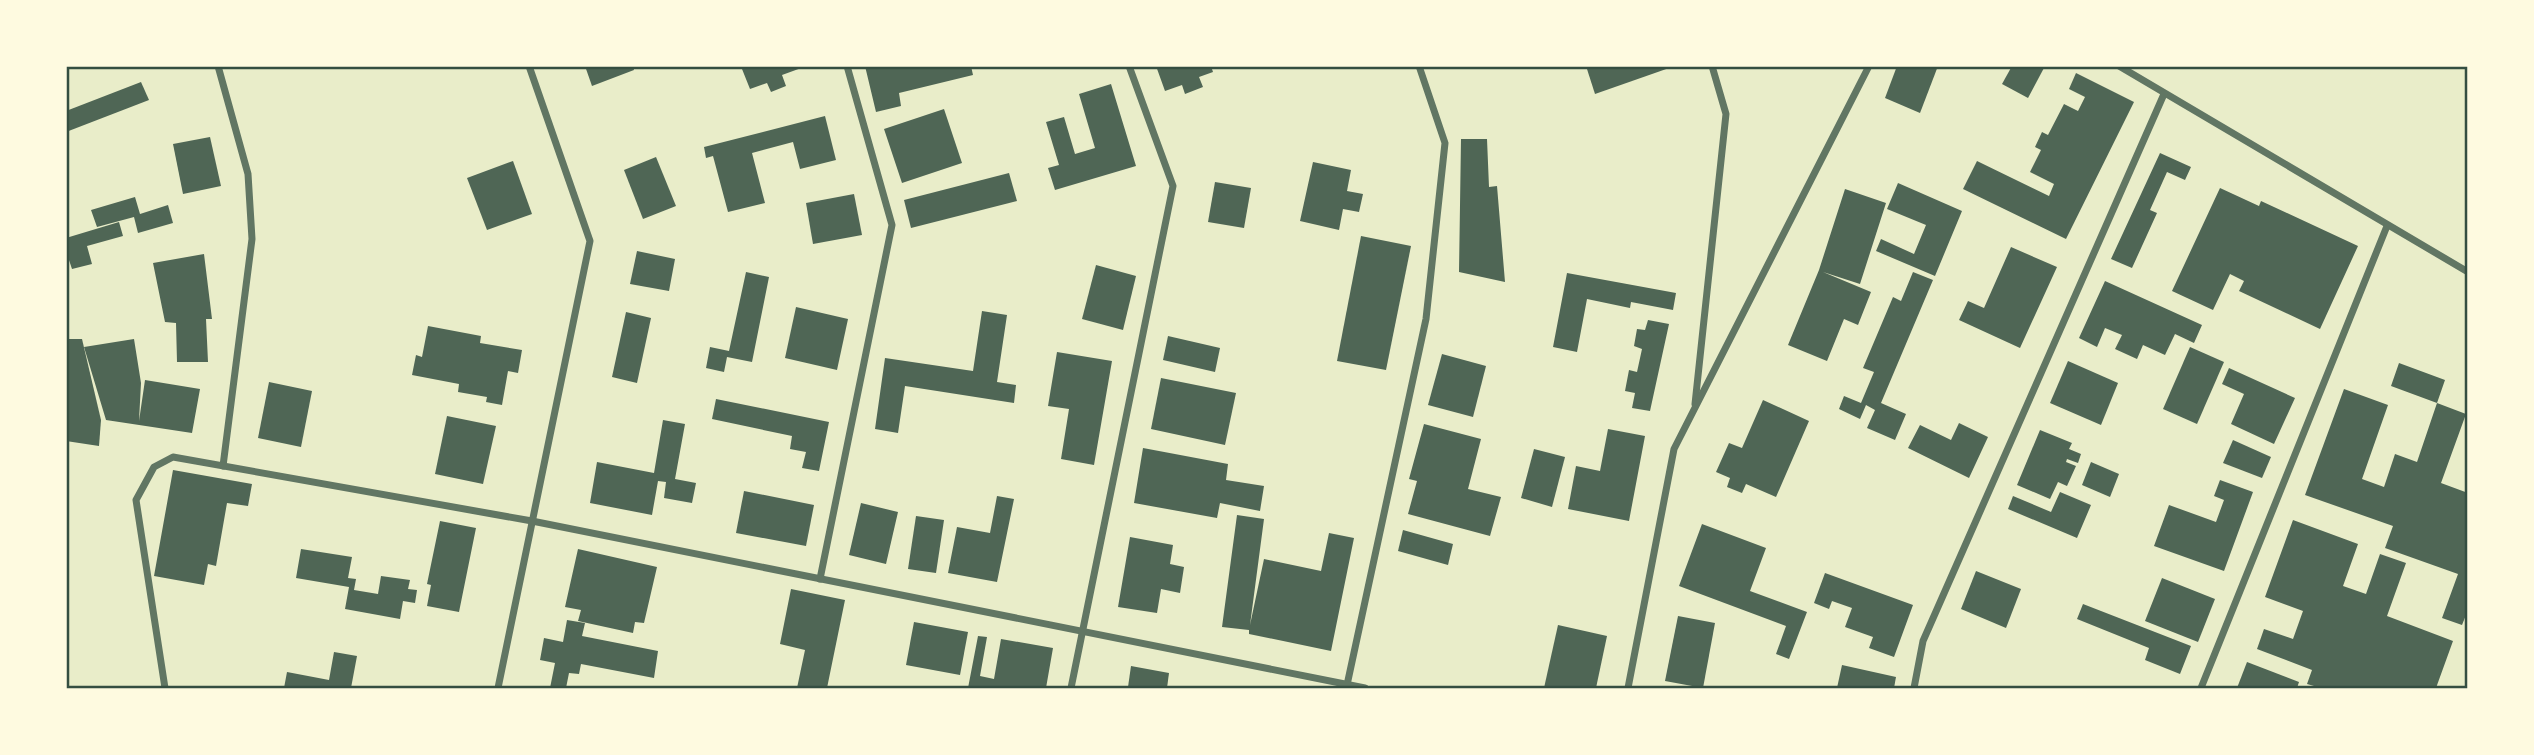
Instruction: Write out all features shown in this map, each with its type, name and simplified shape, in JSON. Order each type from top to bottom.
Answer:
[{"type":"street","points":[[218,66],[248,174],[252,239],[223,466]]},
{"type":"street","points":[[498,688],[590,241],[529,66]]},
{"type":"street","points":[[820,579],[892,225],[846,66]]},
{"type":"street","points":[[1071,688],[1173,186],[1129,66]]},
{"type":"street","points":[[1347,685],[1426,319],[1445,142],[1419,66]]},
{"type":"street","points":[[1694,409],[1726,114],[1712,66]]},
{"type":"street","points":[[1628,688],[1674,449],[1869,66]]},
{"type":"street","points":[[2119,66],[2468,272]]},
{"type":"street","points":[[1913,688],[1923,641],[2164,93]]},
{"type":"street","points":[[2201,688],[2387,226]]},
{"type":"street","points":[[165,688],[136,500],[154,467],[173,457],[532,521],[1365,688]]},
{"type":"building","points":[[585,66],[633,66],[634,70],[592,86]]},
{"type":"building","points":[[749,66],[804,67],[782,75],[786,86],[771,92],[767,83],[750,89],[742,69]]},
{"type":"building","points":[[865,66],[971,66],[973,75],[899,93],[901,106],[876,112]]},
{"type":"building","points":[[1156,66],[1211,66],[1213,72],[1199,77],[1203,87],[1185,94],[1182,85],[1165,91]]},
{"type":"building","points":[[1586,66],[1672,66],[1672,67],[1595,94]]},
{"type":"building","points":[[1897,66],[1938,66],[1920,113],[1885,98]]},
{"type":"building","points":[[2012,66],[2045,66],[2028,98],[2002,84]]},
{"type":"building","points":[[2076,73],[2134,102],[2066,239],[1963,189],[1977,161],[2049,196],[2054,184],[2030,172],[2041,150],[2035,147],[2042,132],[2048,135],[2064,104],[2078,111],[2085,97],[2069,89]]},
{"type":"building","points":[[141,82],[149,100],[66,132],[66,111]]},
{"type":"building","points":[[1111,84],[1136,166],[1055,190],[1048,168],[1059,165],[1046,122],[1064,117],[1075,154],[1095,148],[1079,94]]},
{"type":"building","points":[[944,109],[962,163],[902,183],[884,129]]},
{"type":"building","points":[[825,116],[836,160],[800,169],[793,142],[752,153],[765,203],[728,212],[713,156],[706,158],[704,147]]},
{"type":"building","points":[[210,137],[221,186],[183,194],[173,144]]},
{"type":"building","points":[[1461,139],[1487,139],[1489,187],[1497,186],[1505,282],[1459,272]]},
{"type":"building","points":[[2160,153],[2191,167],[2185,180],[2167,172],[2150,210],[2157,213],[2132,268],[2111,259]]},
{"type":"building","points":[[656,157],[676,206],[643,219],[624,170]]},
{"type":"building","points":[[513,161],[532,214],[487,230],[467,178]]},
{"type":"building","points":[[1313,162],[1351,170],[1347,191],[1363,194],[1359,212],[1343,209],[1339,230],[1300,221]]},
{"type":"building","points":[[1009,173],[1017,201],[911,228],[904,200]]},
{"type":"building","points":[[1215,182],[1251,188],[1244,228],[1208,222]]},
{"type":"building","points":[[1898,183],[1962,211],[1935,276],[1876,251],[1881,239],[1914,254],[1926,225],[1887,209]]},
{"type":"building","points":[[2220,188],[2259,206],[2261,201],[2358,246],[2320,329],[2239,291],[2244,281],[2230,274],[2213,310],[2172,291]]},
{"type":"building","points":[[1845,189],[1886,203],[1860,284],[1823,272],[1871,292],[1858,325],[1844,319],[1827,361],[1788,345],[1819,270]]},
{"type":"building","points":[[854,194],[862,235],[813,244],[806,203]]},
{"type":"building","points":[[135,197],[140,214],[168,205],[173,223],[138,233],[134,217],[97,227],[91,210]]},
{"type":"building","points":[[119,222],[123,236],[87,246],[92,264],[72,269],[66,251],[66,238]]},
{"type":"building","points":[[1361,236],[1411,246],[1386,370],[1337,361]]},
{"type":"building","points":[[2011,247],[2057,267],[2020,348],[1959,320],[1968,301],[1984,308]]},
{"type":"building","points":[[637,251],[675,259],[669,291],[630,284]]},
{"type":"building","points":[[204,254],[212,319],[206,319],[208,362],[177,362],[176,323],[165,322],[153,263]]},
{"type":"building","points":[[1096,265],[1136,276],[1123,330],[1082,319]]},
{"type":"building","points":[[746,272],[769,277],[752,362],[727,357],[724,372],[706,368],[710,347],[729,351]]},
{"type":"building","points":[[1913,272],[1933,280],[1881,403],[1906,414],[1895,440],[1867,428],[1875,410],[1866,405],[1860,419],[1839,409],[1844,396],[1861,403],[1874,372],[1863,368],[1893,297],[1901,301]]},
{"type":"building","points":[[1567,273],[1676,293],[1673,310],[1631,302],[1630,308],[1587,299],[1577,352],[1553,347]]},
{"type":"building","points":[[2105,281],[2202,325],[2194,343],[2175,334],[2165,355],[2143,345],[2137,359],[2115,349],[2122,335],[2105,328],[2097,347],[2079,338]]},
{"type":"building","points":[[796,307],[848,319],[837,370],[785,358]]},
{"type":"building","points":[[982,311],[1007,315],[997,382],[1016,385],[1014,403],[905,386],[898,433],[875,429],[885,358],[973,371]]},
{"type":"building","points":[[626,312],[651,318],[637,383],[612,377]]},
{"type":"building","points":[[1648,320],[1669,324],[1650,411],[1632,408],[1635,393],[1625,391],[1629,370],[1637,372],[1642,349],[1634,346],[1637,329],[1645,330]]},
{"type":"building","points":[[428,326],[481,336],[480,343],[522,350],[518,373],[508,371],[502,405],[486,402],[487,397],[458,392],[459,384],[412,375],[416,355],[422,357]]},
{"type":"building","points":[[1168,336],[1220,348],[1215,372],[1163,360]]},
{"type":"building","points":[[66,339],[82,339],[101,420],[99,446],[66,441]]},
{"type":"building","points":[[134,339],[141,383],[139,421],[145,380],[200,389],[192,433],[106,420],[84,347]]},
{"type":"building","points":[[2190,347],[2224,362],[2197,424],[2163,409]]},
{"type":"building","points":[[1057,352],[1112,361],[1094,465],[1061,459],[1069,409],[1048,406]]},
{"type":"building","points":[[1442,354],[1486,366],[1473,417],[1428,405]]},
{"type":"building","points":[[2068,361],[2118,383],[2101,425],[2050,403]]},
{"type":"building","points":[[2399,363],[2445,380],[2437,403],[2391,386]]},
{"type":"building","points":[[2229,368],[2295,398],[2274,444],[2231,424],[2244,394],[2222,384]]},
{"type":"building","points":[[1161,378],[1236,393],[1225,445],[1151,429]]},
{"type":"building","points":[[269,382],[312,391],[301,447],[258,438]]},
{"type":"building","points":[[2344,389],[2388,405],[2362,479],[2384,487],[2395,454],[2417,462],[2437,403],[2466,414],[2441,483],[2468,493],[2468,610],[2462,625],[2442,618],[2458,574],[2385,548],[2393,526],[2305,495]]},
{"type":"building","points":[[716,399],[829,422],[819,471],[802,468],[806,452],[790,449],[792,436],[712,419]]},
{"type":"building","points":[[1763,400],[1809,421],[1776,497],[1746,484],[1742,493],[1727,487],[1730,478],[1716,472],[1729,443],[1742,448]]},
{"type":"building","points":[[447,416],[496,426],[483,484],[435,474]]},
{"type":"building","points":[[663,420],[685,424],[675,479],[696,483],[692,503],[664,498],[666,482],[658,481],[652,515],[590,503],[597,462],[654,473]]},
{"type":"building","points":[[1959,423],[1988,437],[1969,478],[1908,448],[1920,425],[1951,440]]},
{"type":"building","points":[[1424,424],[1481,439],[1468,489],[1501,497],[1490,536],[1408,514],[1417,481],[1409,479]]},
{"type":"building","points":[[1608,429],[1645,436],[1629,521],[1568,509],[1576,466],[1600,471]]},
{"type":"building","points":[[2040,430],[2072,443],[2069,449],[2081,454],[2078,463],[2067,459],[2066,462],[2076,466],[2067,486],[2058,482],[2050,499],[2017,485]]},
{"type":"building","points":[[2233,440],[2271,457],[2262,478],[2223,463]]},
{"type":"building","points":[[1143,448],[1228,464],[1226,480],[1264,486],[1260,511],[1220,503],[1217,518],[1134,503]]},
{"type":"building","points":[[1534,449],[1565,457],[1552,507],[1521,498]]},
{"type":"building","points":[[2091,462],[2119,474],[2110,497],[2082,485]]},
{"type":"building","points":[[173,470],[252,484],[248,506],[227,503],[216,566],[208,564],[204,585],[154,576]]},
{"type":"building","points":[[2220,480],[2253,492],[2224,571],[2154,546],[2169,505],[2216,522],[2224,500],[2214,496]]},
{"type":"building","points":[[744,491],[814,505],[806,546],[736,533]]},
{"type":"building","points":[[2060,492],[2091,505],[2077,538],[2008,509],[2013,496],[2051,512]]},
{"type":"building","points":[[997,496],[1014,499],[997,582],[948,573],[957,527],[990,533]]},
{"type":"building","points":[[861,503],[898,512],[886,564],[849,555]]},
{"type":"building","points":[[1237,515],[1264,519],[1250,625],[1264,559],[1321,571],[1329,533],[1354,538],[1331,651],[1249,634],[1249,630],[1222,627]]},
{"type":"building","points":[[916,516],[944,520],[936,573],[908,569]]},
{"type":"building","points":[[2293,520],[2358,544],[2343,586],[2366,594],[2380,554],[2406,563],[2387,616],[2453,641],[2436,688],[2321,688],[2307,684],[2312,670],[2257,649],[2264,629],[2293,639],[2303,611],[2265,597]]},
{"type":"building","points":[[440,521],[476,528],[459,612],[427,606],[431,585],[427,584]]},
{"type":"building","points":[[1702,524],[1766,548],[1750,591],[1807,612],[1789,659],[1776,654],[1786,626],[1679,586]]},
{"type":"building","points":[[1403,530],[1453,544],[1448,565],[1398,551]]},
{"type":"building","points":[[1130,537],[1173,545],[1170,564],[1184,567],[1180,593],[1161,589],[1157,613],[1118,607]]},
{"type":"building","points":[[301,549],[352,557],[348,578],[356,579],[354,590],[378,594],[381,576],[410,580],[408,589],[417,590],[415,603],[403,601],[400,619],[345,609],[349,587],[296,578]]},
{"type":"building","points":[[578,549],[657,567],[644,623],[635,622],[633,633],[578,621],[581,610],[565,607]]},
{"type":"building","points":[[1976,571],[2021,589],[2006,628],[1961,609]]},
{"type":"building","points":[[1825,573],[1913,605],[1894,657],[1869,648],[1873,637],[1845,627],[1852,608],[1832,601],[1829,609],[1814,603]]},
{"type":"building","points":[[2162,578],[2215,599],[2198,642],[2145,621]]},
{"type":"building","points":[[791,589],[845,600],[827,688],[797,688],[805,650],[780,644]]},
{"type":"building","points":[[2083,604],[2191,646],[2180,674],[2145,660],[2149,648],[2077,619]]},
{"type":"building","points":[[1678,616],[1715,623],[1703,688],[1665,681]]},
{"type":"building","points":[[567,620],[585,623],[582,636],[658,651],[654,678],[581,664],[579,674],[569,673],[566,688],[550,688],[555,663],[540,660],[544,638],[563,642]]},
{"type":"building","points":[[914,622],[968,632],[960,675],[906,665]]},
{"type":"building","points":[[1558,625],[1607,636],[1596,688],[1544,688]]},
{"type":"building","points":[[978,636],[987,637],[980,676],[994,679],[1001,639],[1053,648],[1046,688],[968,688]]},
{"type":"building","points":[[334,652],[357,656],[351,688],[284,688],[287,672],[329,680]]},
{"type":"building","points":[[2247,662],[2299,682],[2297,688],[2237,688]]},
{"type":"building","points":[[1842,665],[1896,677],[1894,688],[1837,688]]},
{"type":"building","points":[[1131,666],[1169,673],[1167,688],[1128,687]]}]
